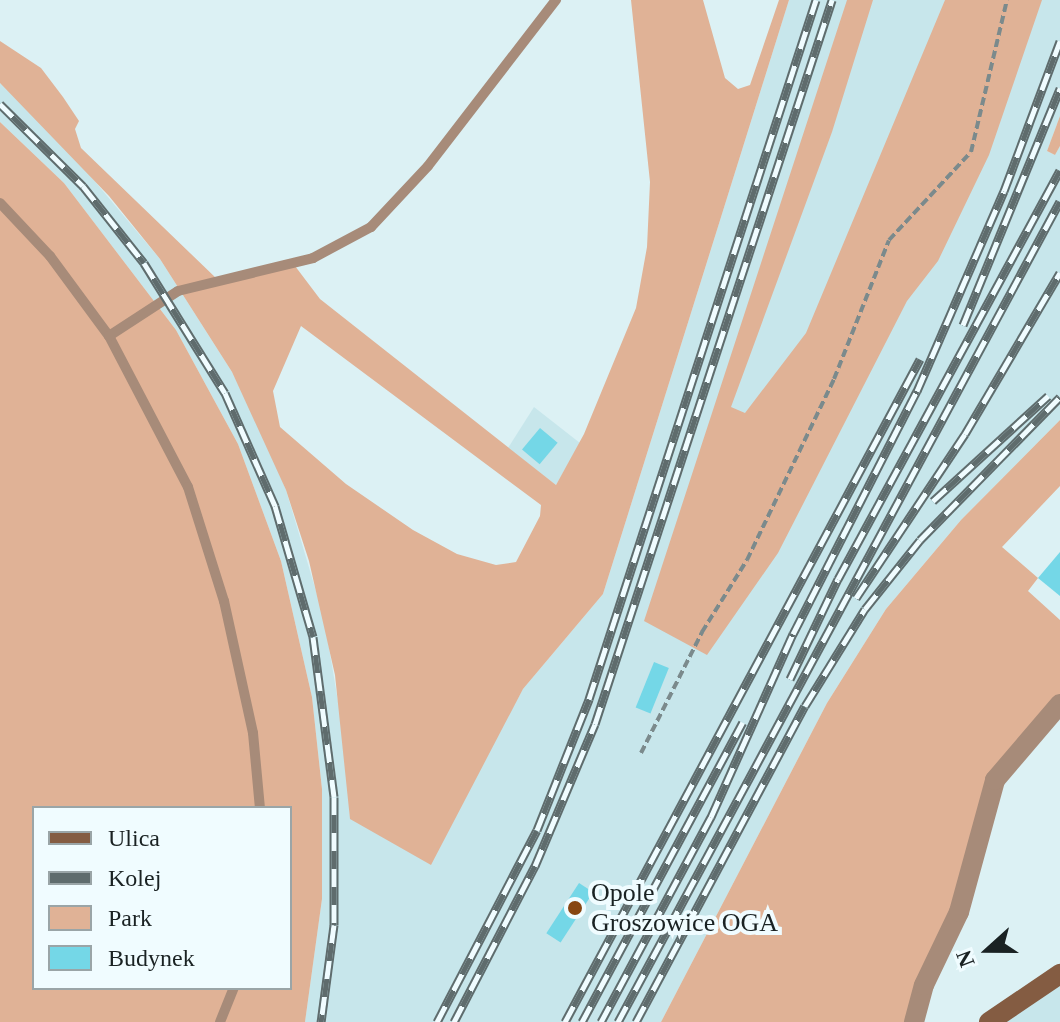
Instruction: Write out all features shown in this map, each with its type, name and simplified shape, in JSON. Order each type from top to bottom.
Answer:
[{"type":"main road","points":[[989,1022],[1060,974]]},
{"type":"street","points":[[914,1022],[924,985],[959,912],[995,780],[1060,704]]},
{"type":"lane","points":[[109,336],[178,291],[313,258],[371,227],[428,166],[556,0]]},
{"type":"lane","points":[[0,203],[50,256],[109,336],[166,443],[203,530],[253,733],[260,806]]},
{"type":"lane","points":[[220,1022],[233,990]]},
{"type":"path","points":[[641,753],[767,518],[834,379],[889,240],[971,152],[1007,0]]},
{"type":"shaded area","points":[[789,0],[1060,0],[1060,116],[1047,151],[1055,155],[1060,146],[1060,420],[961,520],[886,609],[827,703],[661,1022],[305,1022],[322,899],[322,789],[312,697],[281,561],[238,444],[176,330],[64,183],[0,122],[0,83],[66,147],[160,259],[232,372],[262,432],[286,490],[324,618],[347,755],[350,819],[487,754],[523,689],[603,594]]},
{"type":"shaded area","points":[[534,407],[580,443],[556,485],[508,448]]},
{"type":"shaded area","points":[[1060,974],[1060,1022],[989,1022]]},
{"type":"green space","points":[[631,0],[703,0],[725,78],[738,89],[750,85],[779,0],[789,0],[603,594],[523,689],[431,865],[350,819],[335,675],[309,561],[286,490],[232,372],[160,259],[109,196],[0,83],[0,41],[41,68],[63,97],[79,121],[75,129],[81,148],[217,279],[292,262],[320,299],[556,485],[584,434],[636,308],[647,247],[650,182]],"holes":[[[301,326],[541,505],[540,516],[516,562],[496,565],[457,554],[413,530],[346,484],[280,427],[273,391]]]},
{"type":"green space","points":[[847,0],[873,0],[832,132],[731,407],[745,413],[806,333],[945,0],[1042,0],[989,155],[938,261],[907,301],[778,553],[707,655],[644,621]]},
{"type":"green space","points":[[1060,116],[1060,146],[1055,155],[1047,151]]},
{"type":"green space","points":[[0,122],[64,183],[176,330],[238,444],[281,561],[312,697],[322,789],[322,899],[305,1022],[0,1022]]},
{"type":"green space","points":[[1060,420],[1060,486],[1002,547],[1038,578],[1028,591],[1060,620],[1060,704],[1014,756],[914,1022],[661,1022],[827,703],[886,609],[961,520]]},
{"type":"building","points":[[540,428],[558,443],[540,464],[522,449]]},
{"type":"building","points":[[1060,552],[1060,596],[1038,578]]},
{"type":"building","points":[[654,662],[669,668],[650,713],[636,707]]},
{"type":"building","name":"Opole Groszowice OGA","points":[[579,883],[593,892],[561,943],[546,933]]},
{"type":"railway","points":[[437,1022],[537,830],[589,699],[816,0]]},
{"type":"railway","points":[[454,1022],[535,866],[595,724],[832,0]]},
{"type":"railway","points":[[601,1022],[711,817],[793,634],[917,391],[1004,191],[1060,41]]},
{"type":"railway","points":[[963,325],[1060,88]]},
{"type":"railway","points":[[0,104],[83,186],[144,263],[225,393],[275,506],[313,637],[334,797],[334,925],[321,1022]]},
{"type":"railway","points":[[790,679],[838,579],[1060,170]]},
{"type":"railway","points":[[618,1022],[1060,201]]},
{"type":"railway","points":[[856,598],[965,434],[1060,273]]},
{"type":"railway","points":[[565,1022],[920,359]]},
{"type":"railway","points":[[933,501],[1048,396]]},
{"type":"railway","points":[[636,1022],[805,706],[865,609],[920,540],[1060,397]]},
{"type":"railway","points":[[582,1022],[743,722]]},
{"type":"place","name":"Opole Groszowice OGA","points":[[575,908]]}]
